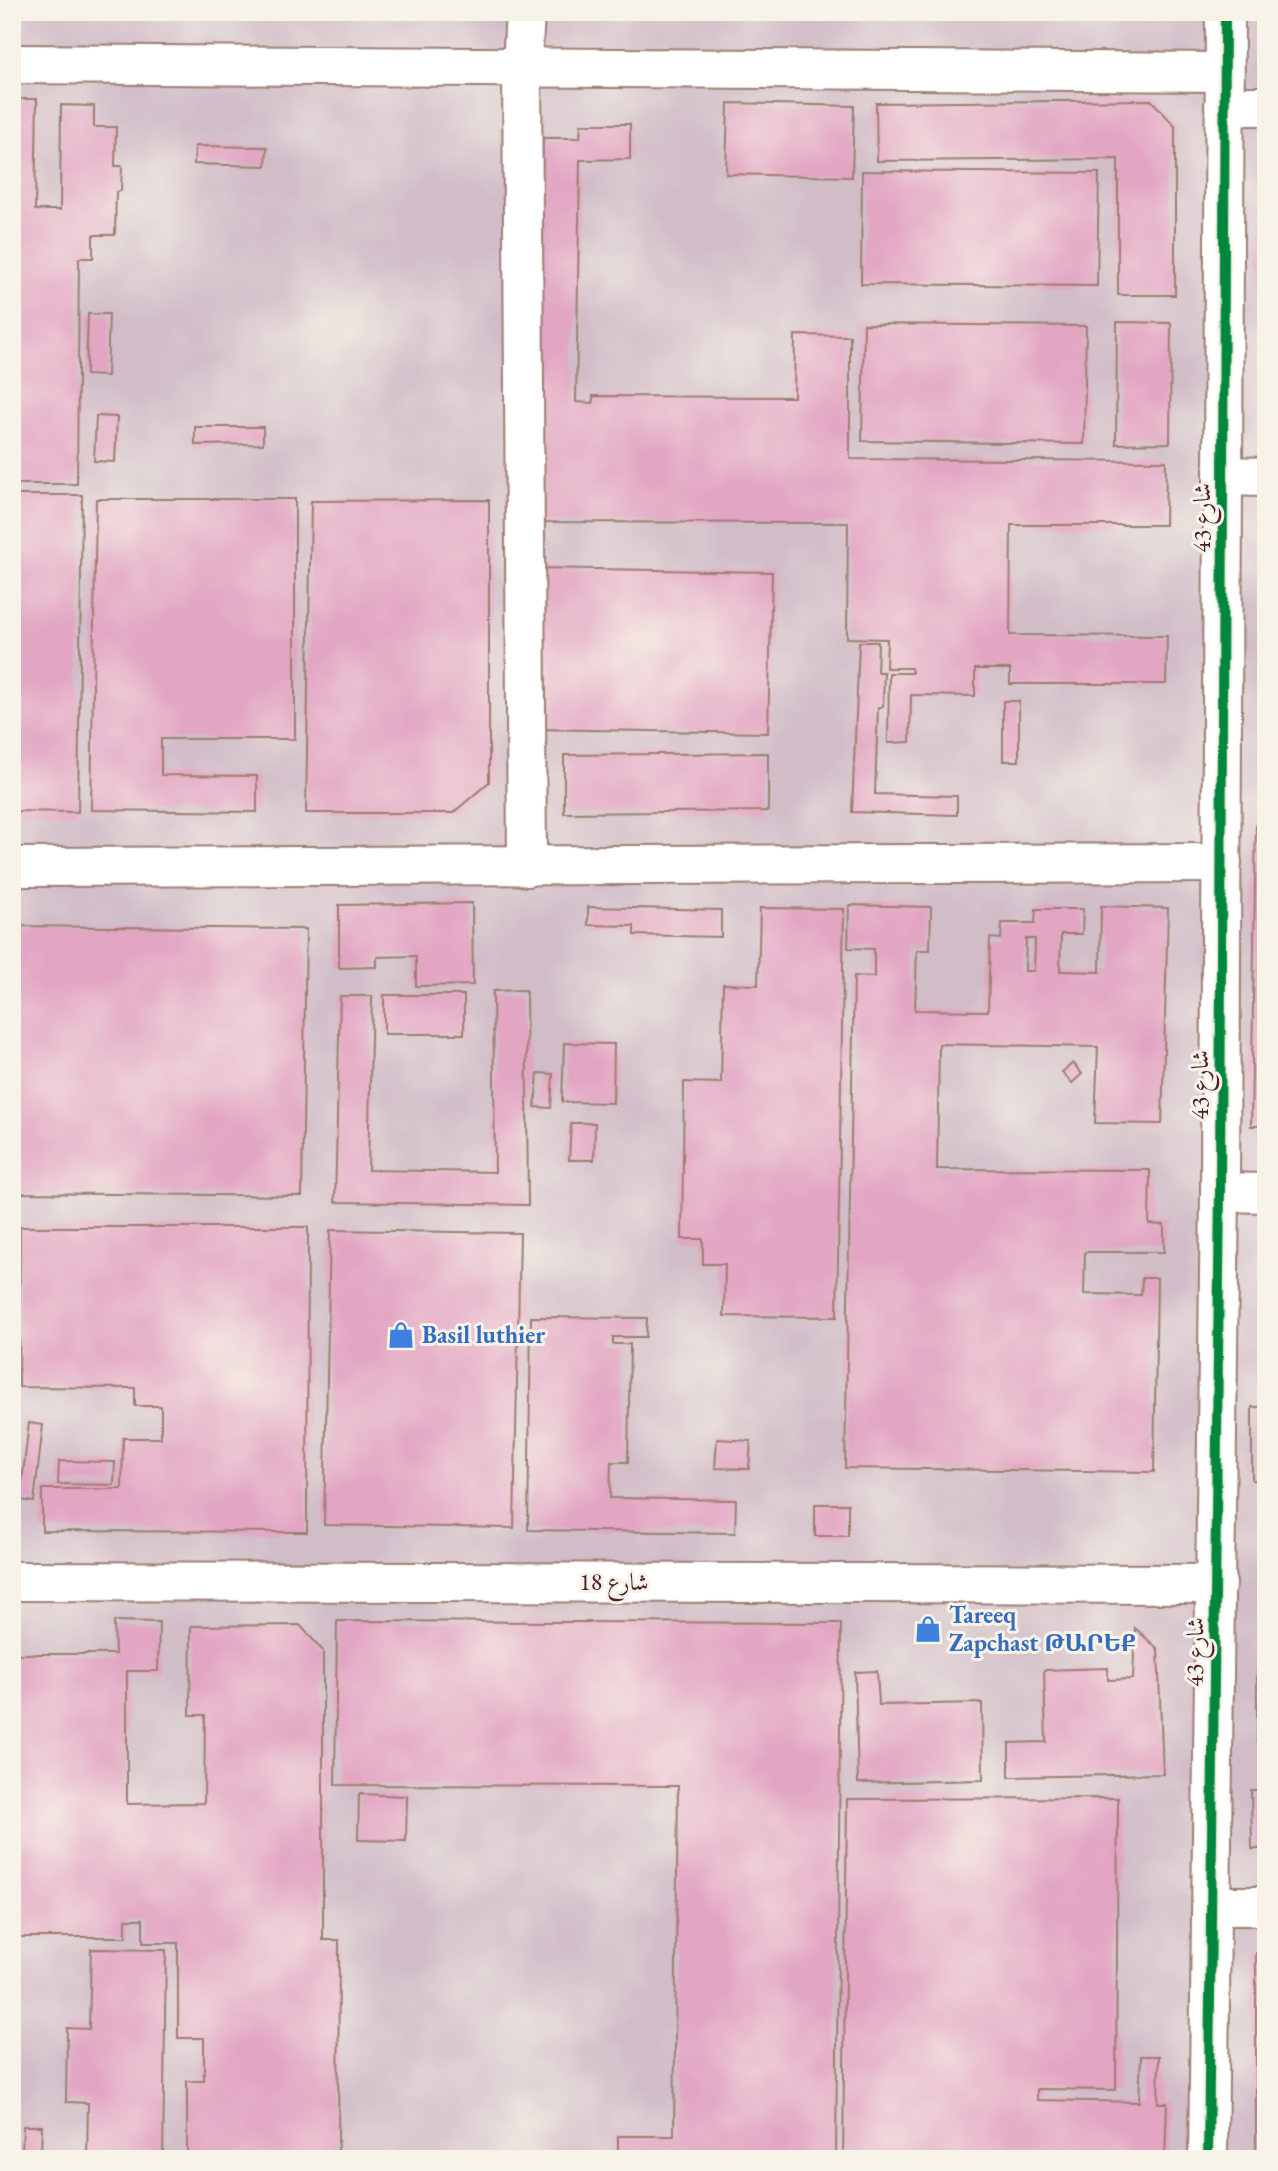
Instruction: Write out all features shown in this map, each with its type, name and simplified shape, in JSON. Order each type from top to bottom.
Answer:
[{"type":"street","points":[[525,12],[522,66],[527,867]]},
{"type":"street","name":"شارع 43","points":[[1208,2159],[1217,1584],[1225,12]]},
{"type":"street","points":[[12,64],[522,66],[1224,89],[1266,106]]},
{"type":"street","points":[[1223,476],[1266,477]]},
{"type":"street","points":[[12,867],[1222,863]]},
{"type":"street","points":[[1220,1192],[1266,1193]]},
{"type":"street","name":"شارع 18","points":[[12,1581],[1217,1584]]},
{"type":"street","points":[[1212,1906],[1266,1906]]},
{"type":"shaded area","points":[[12,12],[1266,12],[1266,2159],[12,2159]]},
{"type":"building","points":[[1263,12],[1266,12],[1266,50],[1263,50]]},
{"type":"building","points":[[12,99],[37,99],[35,210],[60,210],[61,105],[94,106],[94,127],[116,127],[115,166],[122,166],[121,191],[116,192],[115,235],[93,235],[93,258],[79,258],[77,484],[12,484]]},
{"type":"building","points":[[1151,100],[1175,126],[1175,295],[1118,295],[1118,159],[877,161],[876,103]]},
{"type":"building","points":[[728,103],[854,106],[852,177],[726,174]]},
{"type":"building","points":[[581,124],[630,124],[630,159],[580,160],[576,402],[593,403],[593,396],[794,397],[795,335],[850,336],[850,459],[1166,461],[1165,525],[1011,525],[1010,635],[1167,636],[1166,684],[1010,684],[1010,669],[975,669],[975,696],[911,695],[910,742],[888,743],[889,673],[912,673],[911,668],[886,668],[887,639],[847,638],[848,523],[537,522],[543,138],[580,138]]},
{"type":"building","points":[[195,146],[267,147],[266,166],[194,164]]},
{"type":"building","points":[[1262,161],[1266,161],[1266,403],[1262,399]]},
{"type":"building","points":[[862,171],[1099,173],[1097,286],[861,284]]},
{"type":"building","points":[[88,314],[109,314],[107,376],[86,375]]},
{"type":"building","points":[[1117,322],[1171,323],[1170,443],[1116,444]]},
{"type":"building","points":[[864,324],[1086,326],[1084,444],[862,441]]},
{"type":"building","points":[[96,416],[117,417],[115,462],[94,461]]},
{"type":"building","points":[[195,427],[263,427],[263,444],[195,445]]},
{"type":"building","points":[[12,495],[82,495],[78,812],[12,811]]},
{"type":"building","points":[[96,499],[295,499],[295,739],[161,739],[161,775],[257,776],[257,812],[91,810]]},
{"type":"building","points":[[489,500],[489,782],[453,813],[306,813],[311,501]]},
{"type":"building","points":[[535,568],[772,572],[768,733],[532,729]]},
{"type":"building","points":[[859,642],[878,642],[877,672],[884,672],[883,707],[878,707],[875,794],[957,796],[957,815],[852,812]]},
{"type":"building","points":[[1003,701],[1019,701],[1019,761],[1003,761]]},
{"type":"building","points":[[768,753],[768,811],[564,813],[564,755]]},
{"type":"building","points":[[1256,823],[1266,823],[1266,1126],[1251,1126]]},
{"type":"building","points":[[472,903],[473,985],[416,986],[416,956],[377,957],[377,967],[339,968],[339,905]]},
{"type":"building","points":[[849,905],[931,907],[930,950],[917,950],[915,1010],[988,1011],[990,938],[1001,939],[1002,923],[1035,923],[1036,909],[1083,909],[1082,934],[1061,934],[1060,971],[1100,972],[1101,906],[1168,908],[1162,1124],[1095,1123],[1098,1047],[939,1044],[937,1169],[1150,1170],[1149,1224],[1164,1225],[1164,1252],[1085,1252],[1084,1294],[1141,1295],[1142,1278],[1157,1278],[1154,1472],[845,1468],[854,976],[874,977],[874,949],[848,948]],"holes":[[[1026,939],[1035,939],[1034,971],[1025,971]]]},
{"type":"building","points":[[588,907],[721,910],[721,937],[634,935],[634,926],[588,925]]},
{"type":"building","points":[[760,908],[844,909],[837,1317],[724,1316],[725,1264],[703,1264],[703,1239],[682,1239],[684,1082],[721,1083],[723,984],[758,985]]},
{"type":"building","points":[[12,926],[306,929],[302,1196],[12,1193]]},
{"type":"building","points":[[526,990],[528,1205],[335,1202],[340,996],[372,996],[368,1170],[495,1172],[493,991]]},
{"type":"building","points":[[384,995],[464,995],[464,1034],[384,1034]]},
{"type":"building","points":[[564,1043],[614,1044],[613,1103],[562,1102]]},
{"type":"building","points":[[1073,1063],[1082,1074],[1072,1083],[1062,1072]]},
{"type":"building","points":[[538,1073],[553,1074],[551,1108],[535,1107]]},
{"type":"building","points":[[571,1123],[595,1123],[594,1160],[569,1160]]},
{"type":"building","points":[[20,1227],[308,1227],[307,1532],[42,1531],[42,1489],[122,1489],[123,1438],[161,1438],[161,1406],[135,1406],[135,1388],[19,1387]]},
{"type":"building","points":[[330,1230],[520,1233],[514,1528],[324,1525]]},
{"type":"building","points":[[531,1317],[647,1318],[646,1337],[613,1337],[613,1344],[630,1344],[628,1462],[611,1462],[610,1498],[736,1500],[735,1533],[528,1530]]},
{"type":"building","points":[[1252,1407],[1266,1407],[1266,1481],[1252,1480]]},
{"type":"building","points":[[29,1423],[43,1425],[34,1502],[20,1500]]},
{"type":"building","points":[[717,1439],[751,1441],[749,1469],[715,1468]]},
{"type":"building","points":[[59,1461],[115,1462],[114,1485],[58,1484]]},
{"type":"building","points":[[815,1504],[848,1504],[848,1536],[815,1536]]},
{"type":"building","points":[[114,1621],[159,1622],[158,1671],[127,1671],[127,1804],[204,1803],[205,1715],[190,1715],[191,1626],[300,1625],[323,1651],[323,1940],[339,1940],[338,2159],[187,2159],[187,2081],[204,2081],[204,2038],[178,2038],[178,1943],[143,1943],[143,1919],[126,1919],[126,1937],[15,1937],[17,1654],[115,1654]]},
{"type":"building","points":[[337,1621],[841,1623],[836,2159],[618,2159],[618,2136],[674,2136],[678,1786],[335,1785]]},
{"type":"building","points":[[1135,1628],[1158,1649],[1163,1774],[1009,1777],[1009,1743],[1046,1742],[1044,1670],[1108,1668],[1108,1680],[1133,1679]]},
{"type":"building","points":[[1261,1655],[1266,1655],[1266,1741],[1257,1741],[1257,1671],[1261,1671]]},
{"type":"building","points":[[877,1671],[879,1705],[982,1703],[983,1780],[858,1783],[855,1672]]},
{"type":"building","points":[[1251,1790],[1266,1790],[1266,1849],[1252,1849]]},
{"type":"building","points":[[359,1794],[407,1796],[406,1841],[358,1840]]},
{"type":"building","points":[[1118,1798],[1116,2090],[1037,2089],[1037,2100],[1139,2102],[1141,2056],[1159,2056],[1158,2103],[1167,2103],[1165,2159],[843,2159],[847,1799]]},
{"type":"building","points":[[91,1949],[166,1950],[163,2159],[87,2158],[88,2103],[66,2102],[67,2028],[89,2029]]},
{"type":"building","points":[[1256,1953],[1266,1953],[1266,2159],[1256,2159]]},
{"type":"building","points":[[23,2126],[42,2126],[41,2154],[22,2154]]},
{"type":"cycle path","points":[[1208,2159],[1220,1192],[1225,12]]},
{"type":"place","name":"Basil luthier","points":[[401,1335]]},
{"type":"place","name":"Tareeq Zapchast ԹԱՐԵՔ","points":[[928,1629]]}]
